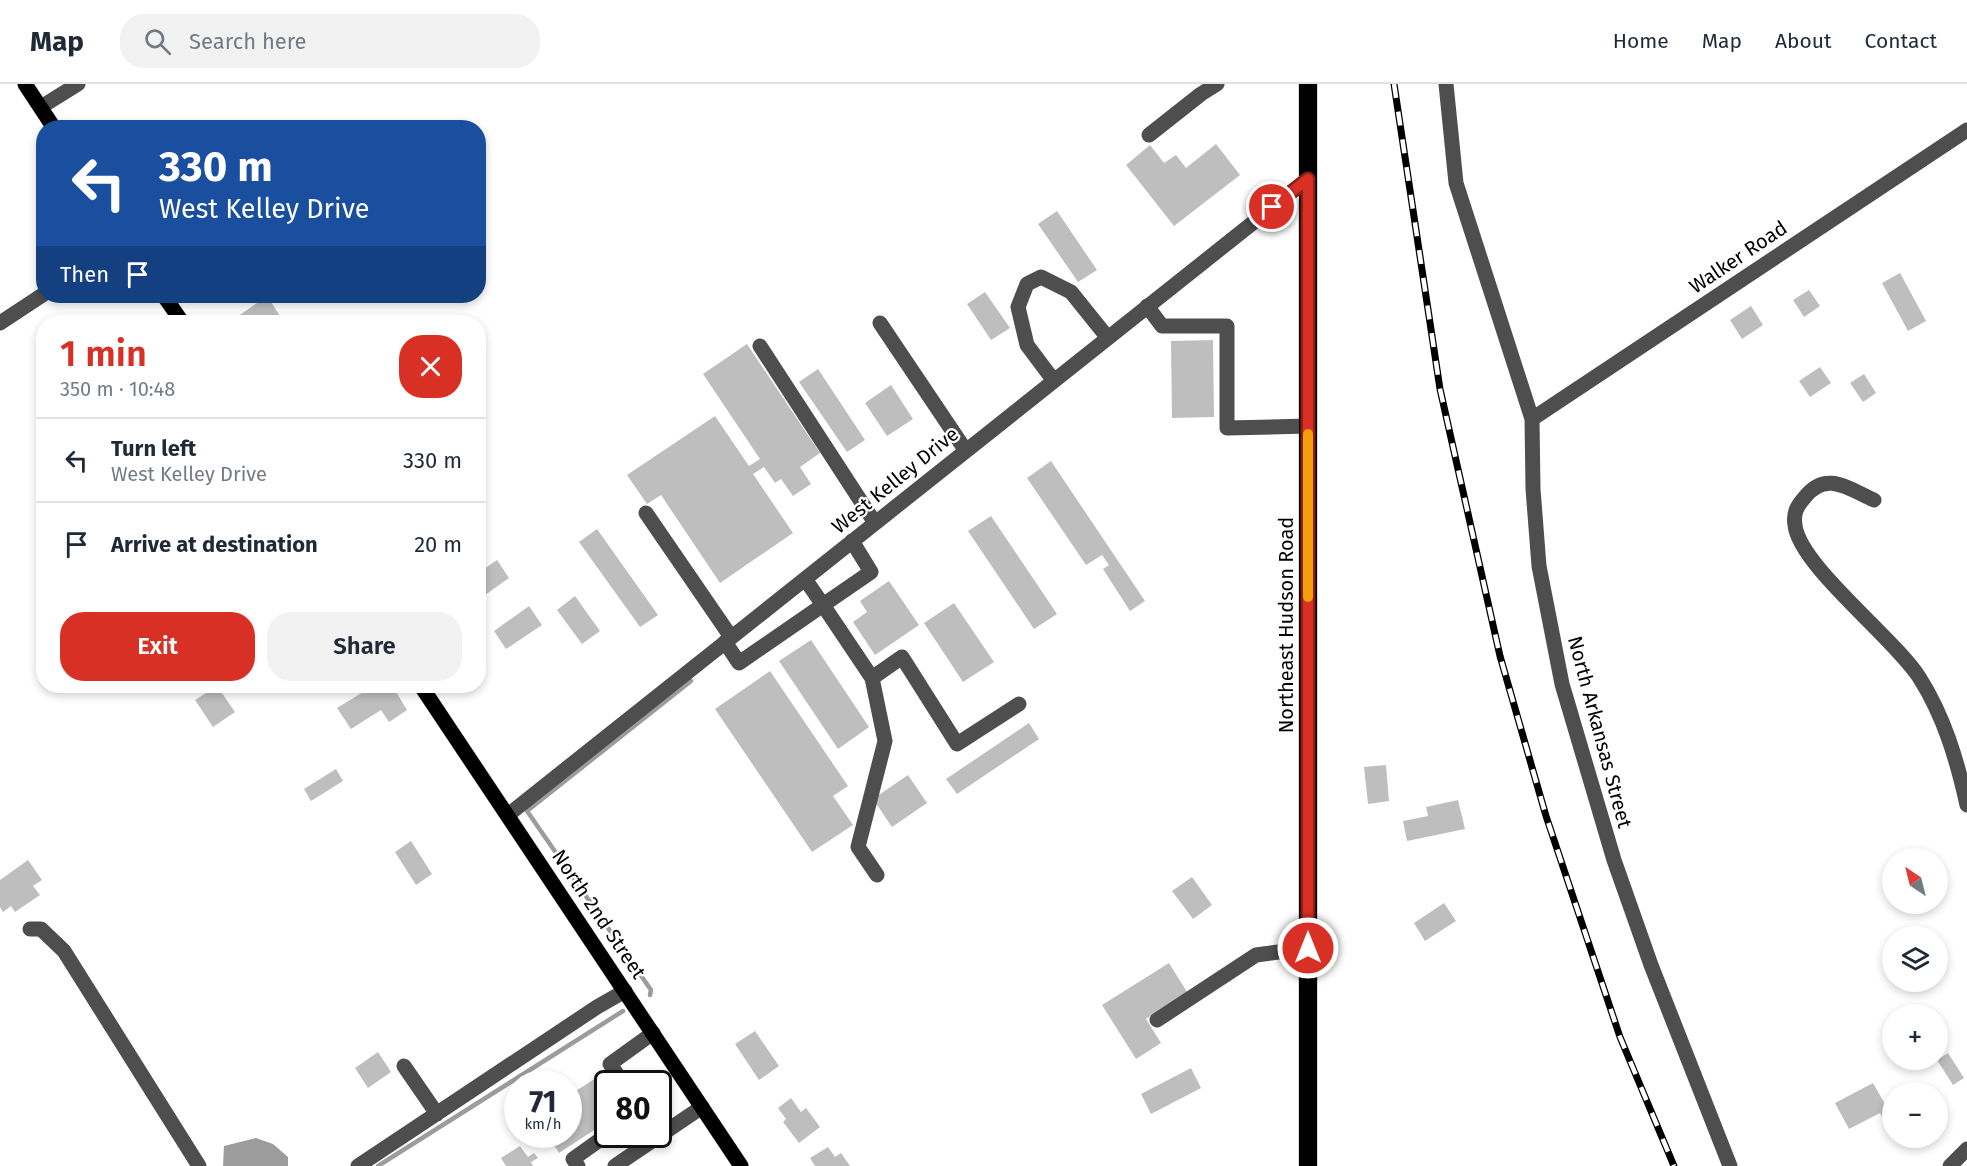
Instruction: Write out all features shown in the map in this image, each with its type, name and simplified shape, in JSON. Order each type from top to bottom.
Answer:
[{"type":"highway","name":"Northeast Hudson Road","points":[[1308,84],[1308,1166]]},
{"type":"main road","points":[[25,84],[49,120]]},
{"type":"main road","name":"North 2nd Street","points":[[426,693],[741,1166]]},
{"type":"street","points":[[41,107],[78,84]]},
{"type":"street","points":[[1149,135],[1217,84]]},
{"type":"street","name":"North Arkansas Street","points":[[1446,84],[1456,183],[1532,419],[1533,489],[1539,566],[1562,684],[1614,860],[1730,1166]]},
{"type":"street","name":"Walker Road","points":[[1532,419],[1967,130]]},
{"type":"street","name":"West Kelley Drive","points":[[508,815],[1308,179]]},
{"type":"street","points":[[1054,381],[1027,345],[1018,307],[1027,284],[1041,277],[1071,292],[1108,338]]},
{"type":"street","points":[[0,323],[36,299]]},
{"type":"street","points":[[1147,306],[1162,326],[1227,326],[1227,428],[1308,426]]},
{"type":"street","points":[[880,323],[966,451]]},
{"type":"street","points":[[760,346],[875,523]]},
{"type":"street","points":[[1874,500],[1834,482],[1823,482],[1809,492],[1795,509],[1795,527],[1804,550],[1877,627],[1918,676],[1940,717],[1958,763],[1967,805]]},
{"type":"street","points":[[646,513],[728,640],[739,663],[871,572],[852,542]]},
{"type":"street","points":[[805,579],[872,678],[885,741],[858,846],[877,875]]},
{"type":"street","points":[[872,678],[902,657],[957,744],[1019,705]]},
{"type":"street","points":[[30,929],[41,929],[64,951],[199,1166]]},
{"type":"street","points":[[1157,1020],[1256,955],[1308,948]]},
{"type":"street","points":[[358,1166],[597,1007],[625,991]]},
{"type":"street","points":[[614,1070],[610,1064],[653,1033]]},
{"type":"street","points":[[404,1066],[437,1114]]},
{"type":"street","points":[[615,1166],[702,1107]]},
{"type":"street","points":[[578,1166],[573,1159],[594,1144]]},
{"type":"street","points":[[1950,1166],[1967,1149]]},
{"type":"shaded area","points":[[256,1138],[273,1144],[288,1157],[288,1166],[223,1166],[224,1146]]},
{"type":"building","points":[[1216,144],[1240,175],[1174,226],[1126,165],[1150,145],[1164,163],[1176,155],[1186,168]]},
{"type":"building","points":[[1057,211],[1097,270],[1078,282],[1038,224]]},
{"type":"building","points":[[1900,273],[1926,321],[1908,331],[1882,283]]},
{"type":"building","points":[[1809,290],[1820,306],[1804,317],[1793,300]]},
{"type":"building","points":[[985,292],[1010,328],[991,340],[967,304]]},
{"type":"building","points":[[257,303],[272,303],[279,315],[240,315]]},
{"type":"building","points":[[1751,306],[1763,325],[1742,339],[1730,320]]},
{"type":"building","points":[[1213,340],[1214,417],[1172,418],[1171,341]]},
{"type":"building","points":[[747,344],[820,453],[800,467],[811,484],[793,496],[781,479],[775,483],[764,467],[753,474],[793,533],[720,583],[661,495],[647,504],[627,475],[715,416],[749,466],[760,459],[703,374]]},
{"type":"building","points":[[1820,367],[1831,383],[1810,397],[1799,381]]},
{"type":"building","points":[[818,369],[865,440],[847,452],[799,382]]},
{"type":"building","points":[[1864,374],[1876,393],[1863,402],[1850,383]]},
{"type":"building","points":[[891,385],[913,419],[887,436],[865,403]]},
{"type":"building","points":[[1051,461],[1145,601],[1130,611],[1103,569],[1109,565],[1102,555],[1086,565],[1027,478]]},
{"type":"building","points":[[991,516],[1057,614],[1034,629],[968,531]]},
{"type":"building","points":[[597,529],[658,615],[640,627],[579,542]]},
{"type":"building","points":[[497,560],[509,578],[486,594],[486,568]]},
{"type":"building","points":[[889,581],[919,625],[875,655],[853,622],[867,612],[860,601]]},
{"type":"building","points":[[575,596],[600,631],[582,644],[557,610]]},
{"type":"building","points":[[954,603],[994,662],[963,682],[924,623]]},
{"type":"building","points":[[529,606],[542,625],[506,649],[494,631]]},
{"type":"building","points":[[811,640],[869,727],[838,749],[779,661]]},
{"type":"building","points":[[770,671],[848,786],[833,796],[853,825],[812,852],[715,709]]},
{"type":"building","points":[[206,693],[222,693],[235,712],[213,727],[195,700]]},
{"type":"building","points":[[362,693],[397,693],[407,710],[389,722],[381,710],[351,729],[337,708]]},
{"type":"building","points":[[1029,723],[1039,739],[957,794],[946,779]]},
{"type":"building","points":[[1386,765],[1389,801],[1368,804],[1364,767]]},
{"type":"building","points":[[336,769],[343,781],[311,801],[304,789]]},
{"type":"building","points":[[908,775],[927,803],[892,827],[873,799]]},
{"type":"building","points":[[1458,800],[1465,829],[1407,841],[1403,821],[1428,816],[1426,807]]},
{"type":"building","points":[[411,841],[432,874],[416,885],[395,852]]},
{"type":"building","points":[[28,860],[42,880],[33,886],[40,895],[15,912],[11,906],[3,912],[0,907],[0,880]]},
{"type":"building","points":[[1192,877],[1212,905],[1193,919],[1172,891]]},
{"type":"building","points":[[1444,903],[1456,921],[1425,941],[1414,923]]},
{"type":"building","points":[[1169,963],[1187,992],[1146,1019],[1161,1043],[1136,1059],[1102,1005]]},
{"type":"building","points":[[755,1031],[779,1066],[759,1080],[735,1044]]},
{"type":"building","points":[[378,1052],[391,1072],[368,1088],[355,1068]]},
{"type":"building","points":[[1948,1053],[1964,1078],[1953,1085],[1943,1070],[1948,1070]]},
{"type":"building","points":[[1191,1068],[1201,1088],[1151,1114],[1141,1094]]},
{"type":"building","points":[[594,1079],[594,1130],[582,1138],[582,1087]]},
{"type":"building","points":[[1873,1083],[1882,1099],[1882,1117],[1880,1113],[1849,1129],[1835,1103]]},
{"type":"building","points":[[791,1098],[801,1112],[806,1108],[820,1127],[799,1143],[783,1122],[786,1119],[778,1108]]},
{"type":"building","points":[[828,1147],[835,1157],[841,1153],[850,1166],[815,1166],[810,1158]]},
{"type":"building","points":[[517,1148],[521,1148],[528,1157],[534,1153],[538,1158],[531,1162],[533,1166],[506,1166],[501,1158]]},
{"type":"building","points":[[556,1148],[567,1148],[559,1153]]},
{"type":"waterway","points":[[650,995],[651,990],[527,811],[691,681]]},
{"type":"waterway","points":[[378,1166],[623,1011]]},
{"type":"railway","points":[[1394,84],[1440,389],[1500,656],[1546,816],[1620,1037],[1674,1166]]},
{"type":"slow traffic","points":[[1308,434],[1308,597]]},
{"type":"route","points":[[1272,207],[1308,179],[1308,948]]}]
